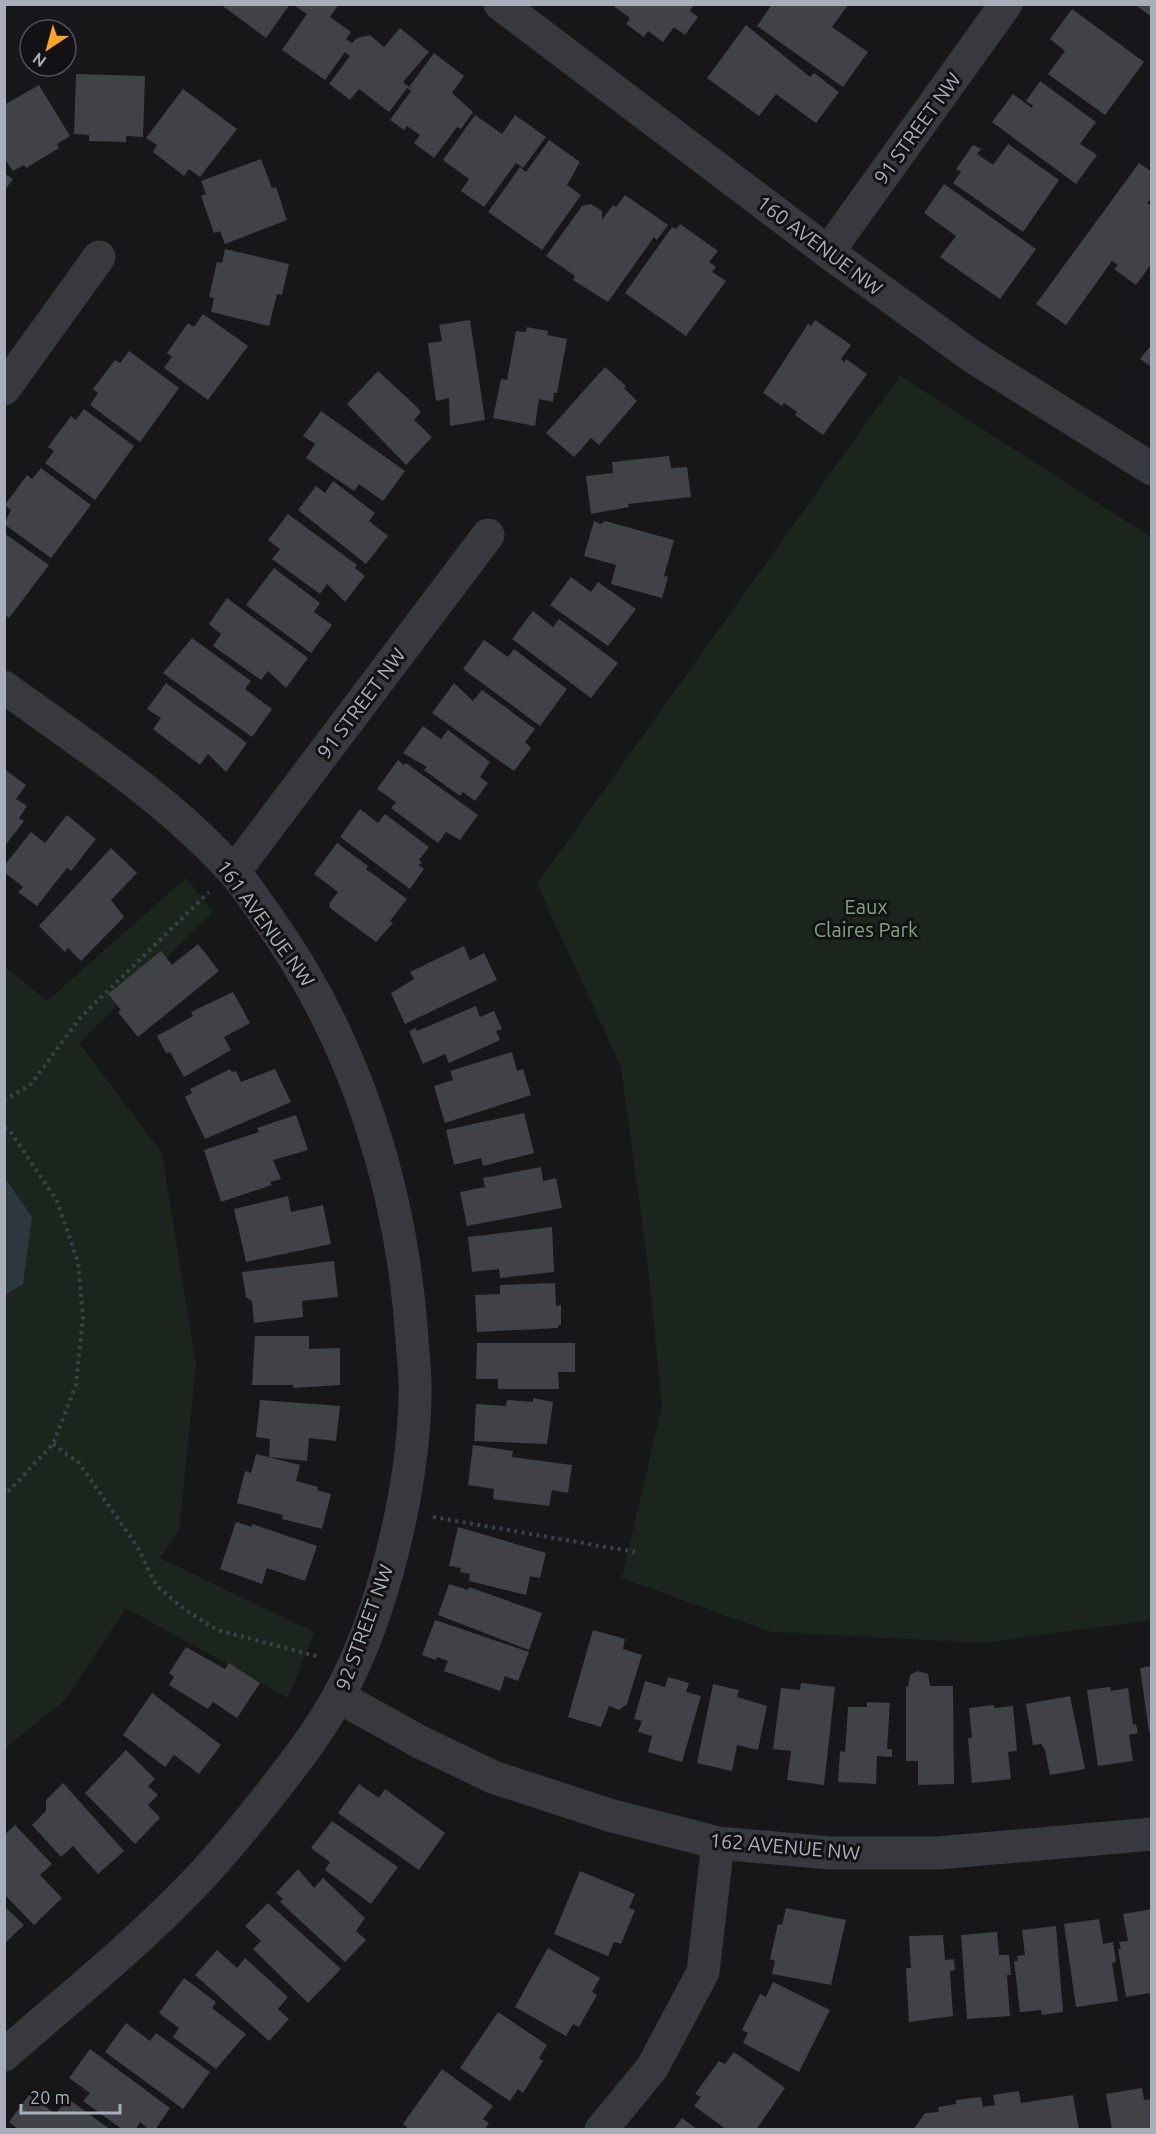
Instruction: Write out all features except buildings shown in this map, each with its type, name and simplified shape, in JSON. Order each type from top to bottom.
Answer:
[{"type":"street","name":"160 AVENUE NW","points":[[501,4],[828,252],[973,357],[1152,469]]},
{"type":"street","name":"91 STREET NW","points":[[828,252],[1006,4]]},
{"type":"street","points":[[4,390],[99,256]]},
{"type":"street","name":"91 STREET NW","points":[[234,872],[489,535]]},
{"type":"street","name":"161 AVENUE NW","points":[[4,687],[167,808],[234,872],[314,987],[348,1058],[376,1143]]},
{"type":"street","name":"92 STREET NW","points":[[4,2055],[150,1927],[193,1885],[294,1765],[339,1697],[354,1665],[382,1589],[403,1508],[416,1397],[408,1283],[396,1216],[376,1143]]},
{"type":"street","name":"162 AVENUE NW","points":[[339,1697],[420,1742],[493,1777],[609,1815],[718,1843],[830,1853],[938,1853],[1152,1834]]},
{"type":"street","points":[[601,2130],[652,2068],[703,1972],[718,1843]]},
{"type":"path","points":[[4,1101],[31,1084],[80,1018],[207,894],[234,872]]},
{"type":"path","points":[[4,1128],[10,1131],[57,1202],[78,1262],[83,1317],[76,1385],[53,1444],[4,1496]]},
{"type":"path","points":[[53,1444],[79,1462],[137,1546],[156,1585],[184,1609],[217,1629],[354,1665]]},
{"type":"path","points":[[403,1508],[446,1520],[634,1552]]},
{"type":"green space","name":"Eaux Claires Park","points":[[900,376],[1151,537],[1151,1620],[984,1643],[771,1632],[622,1578],[662,1406],[649,1274],[621,1067],[537,884]]},
{"type":"green space","points":[[186,878],[213,912],[79,1043],[162,1153],[196,1365],[179,1531],[160,1558],[314,1632],[288,1698],[126,1608],[64,1701],[5,1748],[5,967],[47,1001]]},
{"type":"shaded area","points":[[4,1177],[32,1217],[23,1284],[5,1295]]}]
